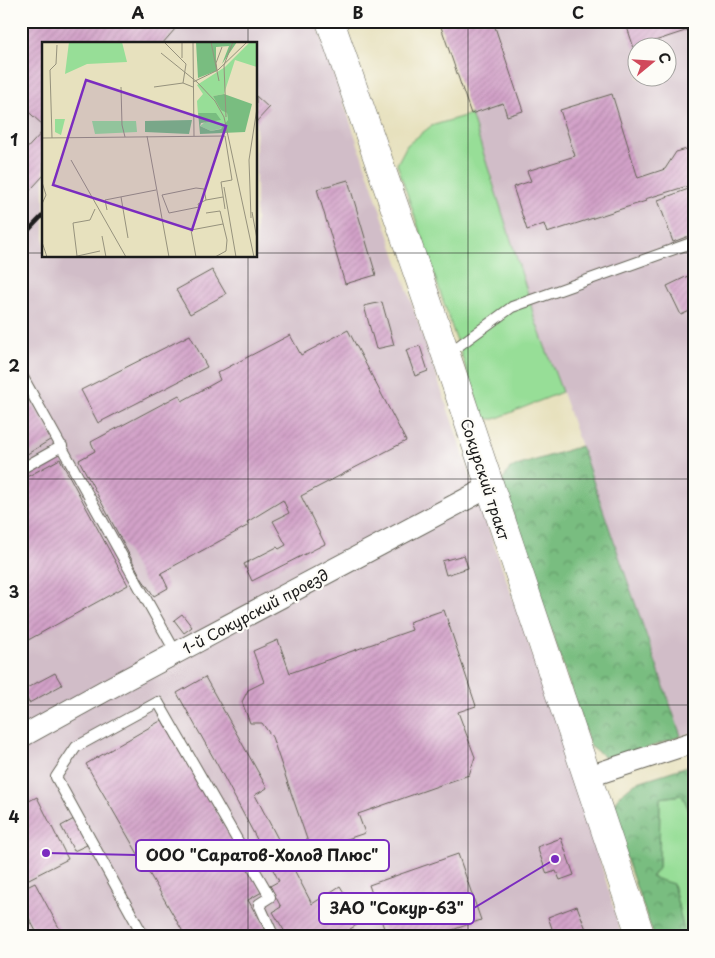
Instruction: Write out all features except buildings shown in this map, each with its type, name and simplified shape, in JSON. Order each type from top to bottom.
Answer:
[{"type":"street","name":"Сокурский тракт","points":[[330,21],[446,355],[640,937]]},
{"type":"street","name":"1-й Сокурский проезд","points":[[21,737],[489,487]]},
{"type":"street","points":[[587,777],[694,742]]},
{"type":"lane","points":[[446,355],[512,307],[694,242]]},
{"type":"lane","points":[[21,374],[176,653]]},
{"type":"lane","points":[[21,469],[62,446]]},
{"type":"lane","points":[[144,937],[56,777],[76,747],[158,702],[270,897],[259,904],[274,937]]},
{"type":"shaded area","points":[[21,21],[316,21],[493,542],[577,779],[622,937],[21,937]]},
{"type":"shaded area","points":[[439,21],[694,21],[694,732],[681,736],[562,392],[534,317],[471,114]]},
{"type":"green space","points":[[471,114],[534,317],[562,392],[495,419],[483,419],[397,164],[407,145],[431,126]]},
{"type":"green space","points":[[581,446],[681,736],[622,757],[605,757],[590,746],[502,482],[510,468]]},
{"type":"green space","points":[[694,764],[694,821],[682,795],[660,798],[659,867],[651,877],[673,884],[684,931],[688,937],[654,937],[609,810],[620,795],[635,783]]},
{"type":"green space","points":[[682,795],[694,821],[694,937],[688,937],[684,931],[673,884],[651,878],[659,867],[660,798]]},
{"type":"railway","points":[[21,238],[42,216]]},
{"type":"place","name":"ООО \"Саратов-Холод Плюс\"","points":[[46,853]]},
{"type":"place","name":"ЗАО \"Сокур-63\"","points":[[555,859]]}]
